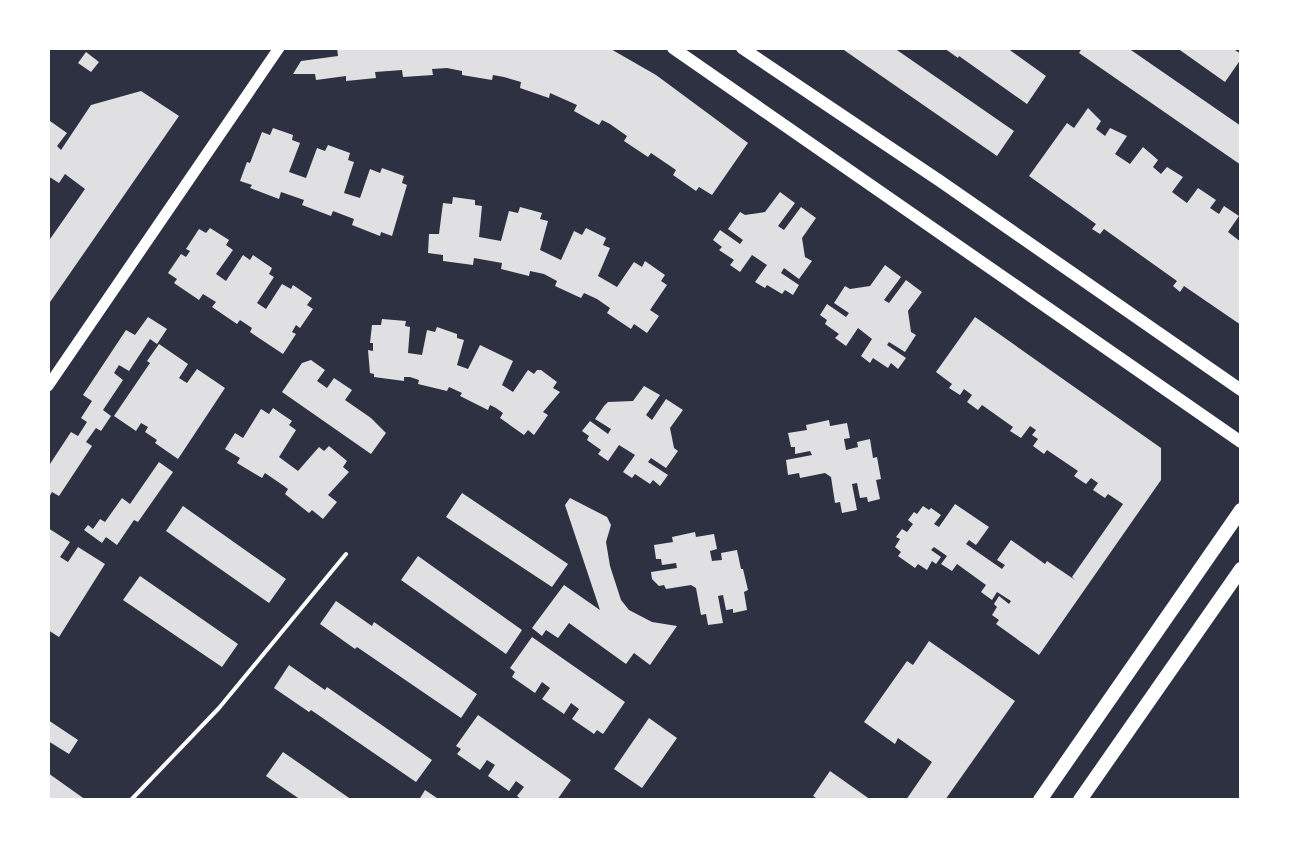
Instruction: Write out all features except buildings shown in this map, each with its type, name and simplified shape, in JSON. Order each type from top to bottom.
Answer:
[{"type":"main road","points":[[673,48],[1241,442]]},
{"type":"main road","points":[[742,48],[1241,390]]},
{"type":"main road","points":[[1040,800],[1241,510]]},
{"type":"main road","points":[[1080,800],[1241,569]]},
{"type":"street","points":[[48,386],[279,48]]},
{"type":"lane","points":[[131,800],[219,708],[346,554]]}]
